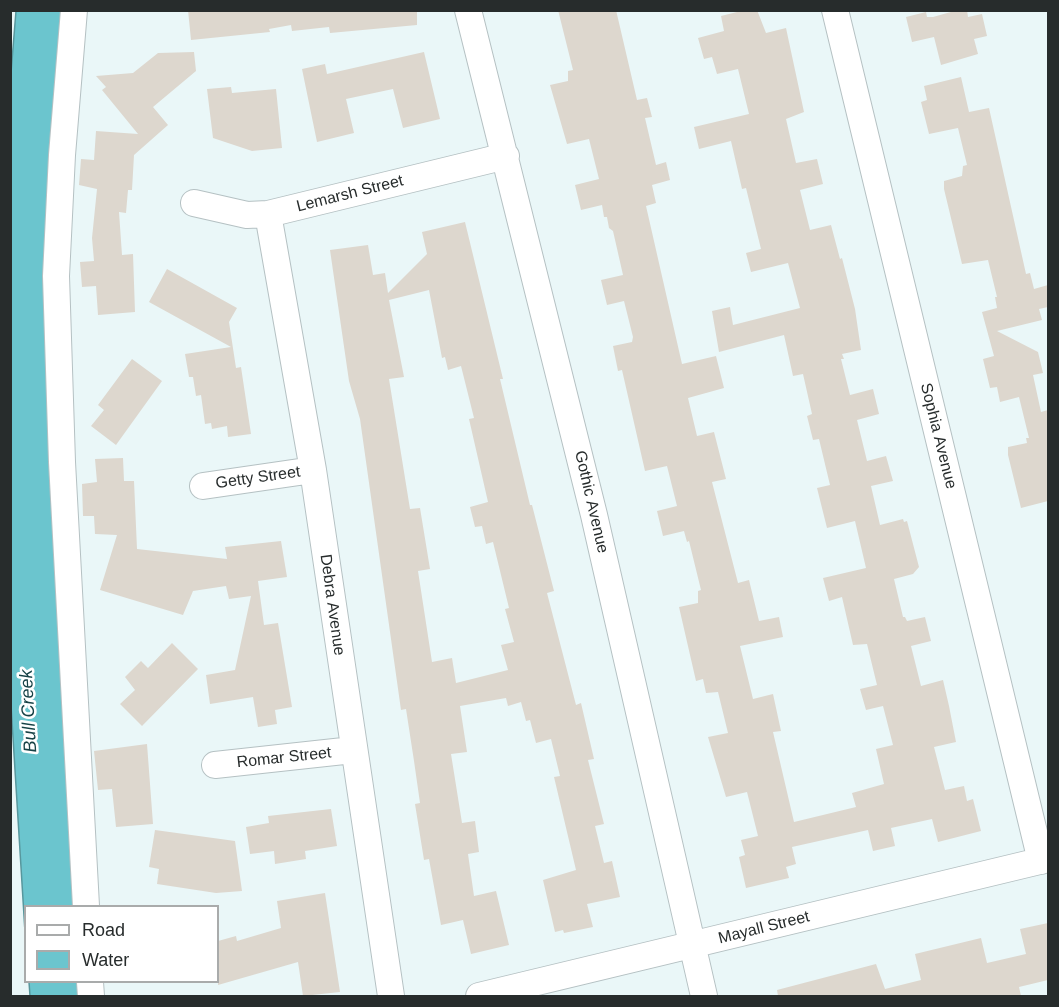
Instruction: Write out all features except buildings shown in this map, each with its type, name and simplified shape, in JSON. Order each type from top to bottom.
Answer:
[{"type":"street","points":[[74,10],[62,155],[56,276],[62,462],[86,905]]},
{"type":"street","name":"Gothic Avenue","points":[[468,10],[594,515],[704,996]]},
{"type":"street","name":"Sophia Avenue","points":[[835,10],[1045,860]]},
{"type":"street","name":"Lemarsh Street","points":[[194,203],[247,215],[268,214],[506,156]]},
{"type":"street","name":"Debra Avenue","points":[[268,214],[313,470],[391,996]]},
{"type":"street","name":"Getty Street","points":[[203,486],[313,470]]},
{"type":"street","name":"Romar Street","points":[[215,765],[353,750]]},
{"type":"street","name":"Mayall Street","points":[[479,996],[1045,860]]},
{"type":"water","name":"Bull Creek","points":[[16,11],[70,11],[56,150],[77,905],[24,905],[24,916],[10,689],[10,85]]},
{"type":"water","points":[[29,983],[81,983],[82,996],[30,996]]}]
